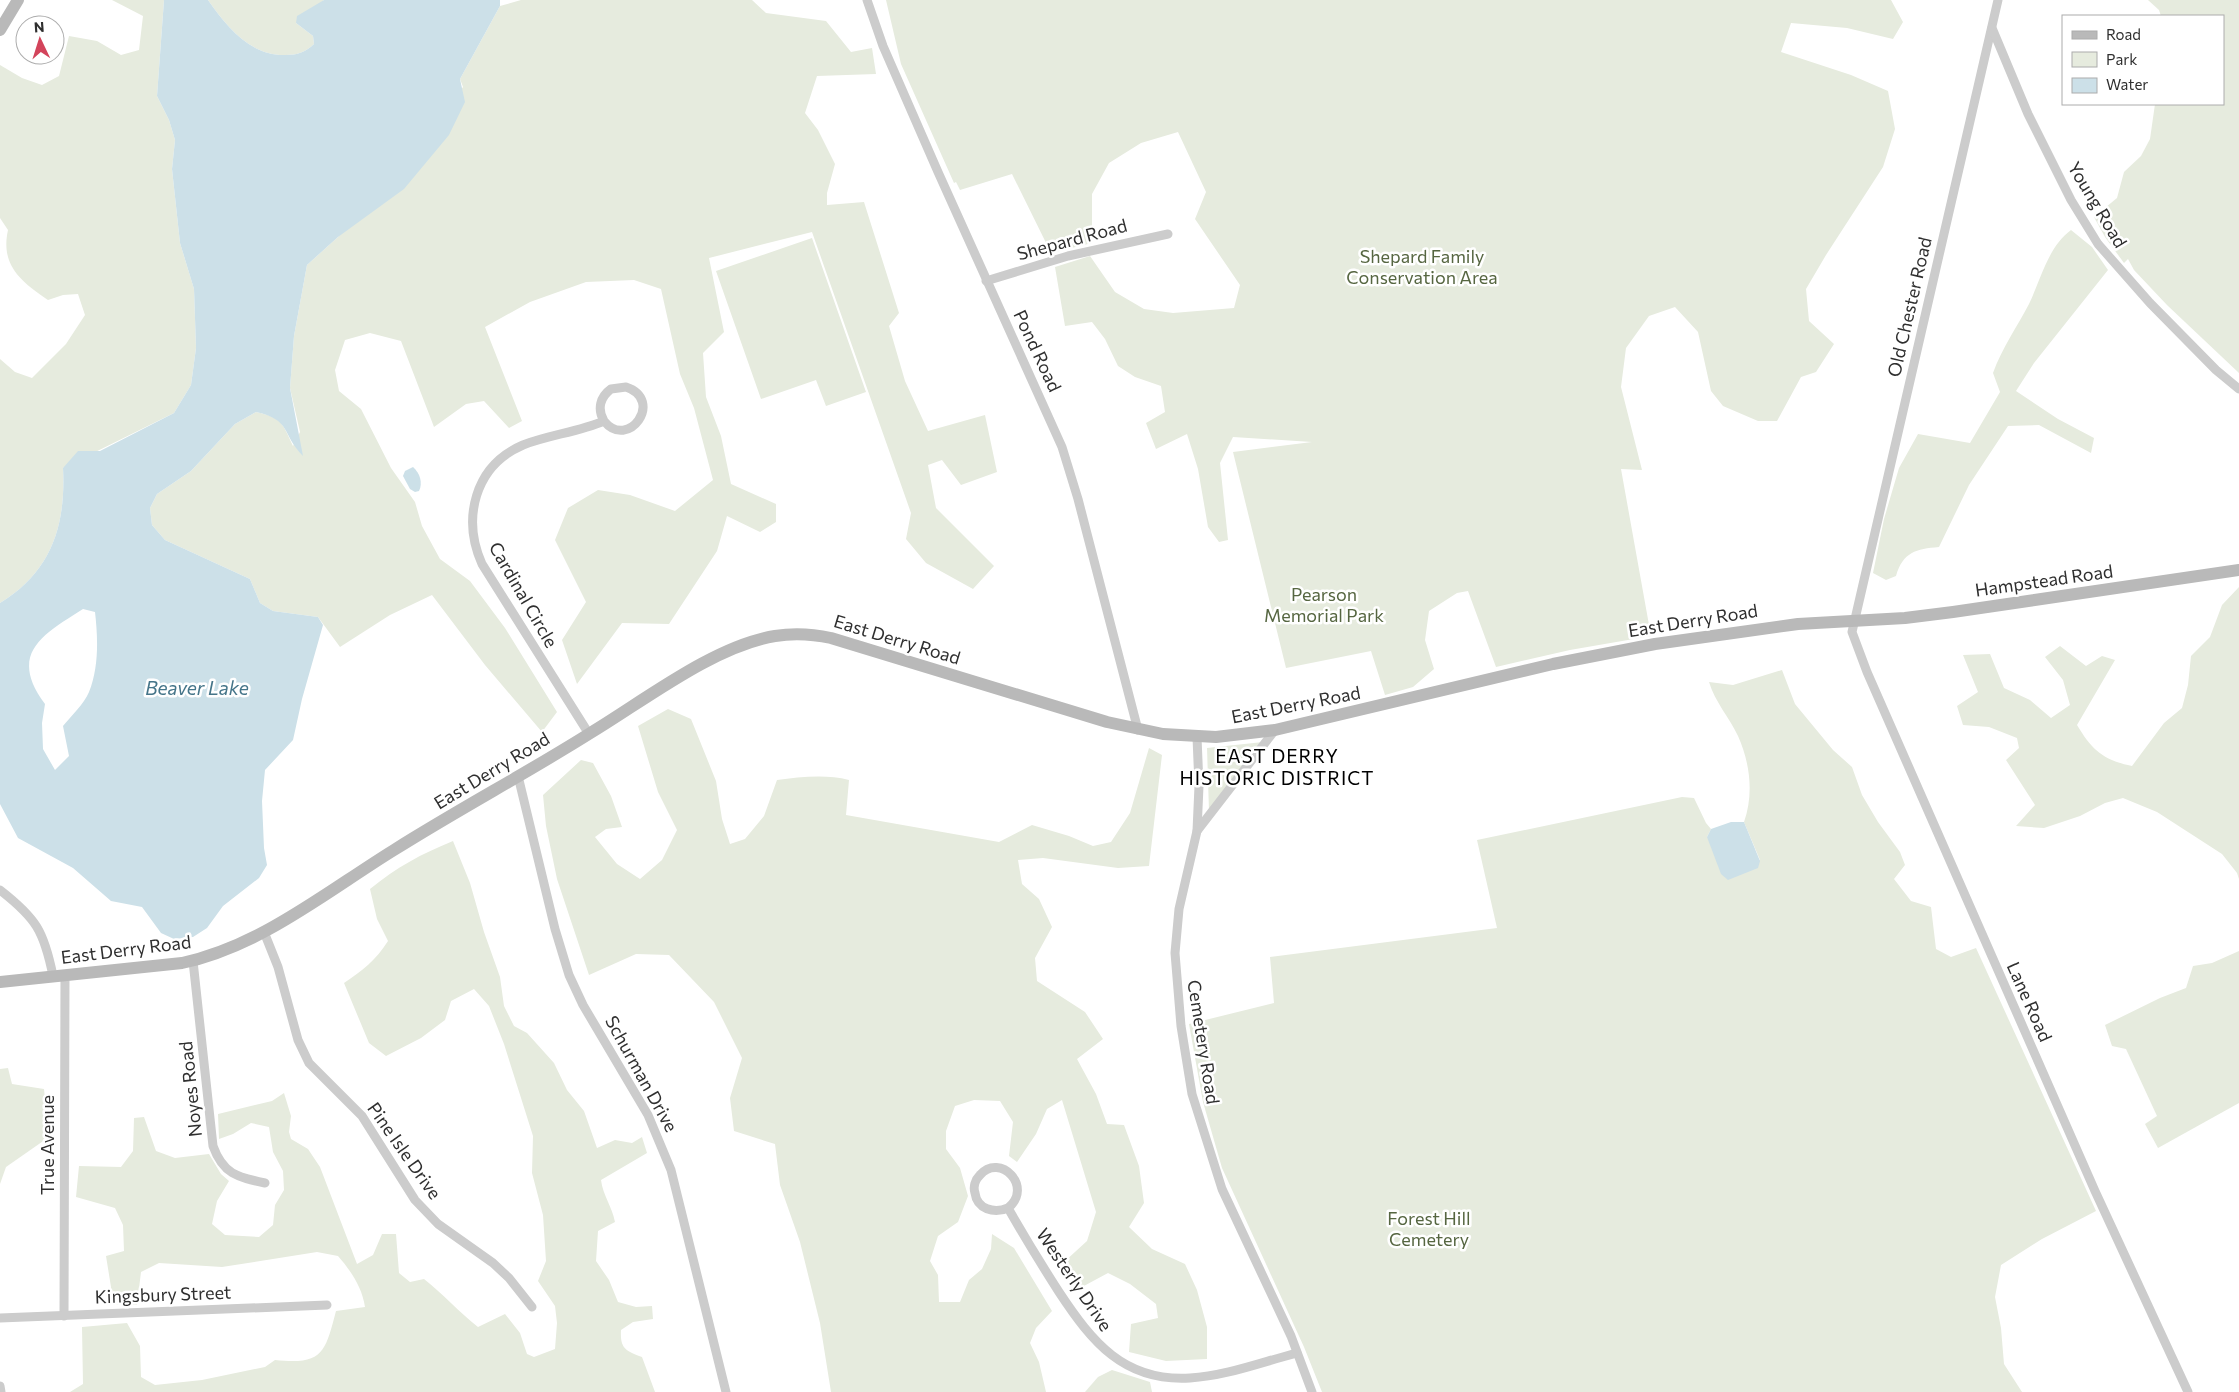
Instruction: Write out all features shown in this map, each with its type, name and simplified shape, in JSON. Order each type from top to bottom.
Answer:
[{"type":"street","points":[[0,30],[18,0]]},
{"type":"street","name":"Pond Road","points":[[867,0],[883,46],[986,281],[1045,406],[1068,463],[1138,730]]},
{"type":"street","name":"Old Chester Road","points":[[1854,621],[1998,0]]},
{"type":"street","name":"Young Road","points":[[1992,28],[2028,114],[2071,200],[2098,244],[2150,303],[2216,370],[2239,390]]},
{"type":"street","name":"Shepard Road","points":[[986,281],[1068,256],[1168,234]]},
{"type":"street","points":[[626,387],[640,396],[643,404],[643,413],[640,420],[634,426],[626,430],[618,430],[604,421],[600,406],[608,392],[615,388],[626,387]]},
{"type":"street","name":"Cardinal Circle","points":[[589,734],[482,564],[473,536],[472,522],[476,497],[482,483],[494,466],[506,454],[526,444],[577,431],[604,421]]},
{"type":"street","name":"Hampstead Road","points":[[1854,621],[1953,612],[2239,570]]},
{"type":"street","name":"East Derry Road","points":[[0,982],[146,968],[193,961],[227,950],[264,932],[406,842],[589,734],[689,672],[729,651],[764,638],[796,634],[842,640],[1077,714],[1138,730],[1197,738],[1236,736],[1275,730],[1619,650],[1769,627],[1854,621]]},
{"type":"street","name":"Lane Road","points":[[1854,621],[1852,632],[1867,672],[2095,1191],[2188,1392]]},
{"type":"street","points":[[1198,831],[1275,730]]},
{"type":"street","name":"Cemetery Road","points":[[1197,738],[1198,831],[1179,909],[1175,953],[1181,1026],[1192,1094],[1228,1203],[1297,1353],[1312,1392]]},
{"type":"street","name":"Schurman Drive","points":[[518,776],[555,929],[569,975],[583,1005],[648,1115],[671,1170],[726,1392]]},
{"type":"street","name":"True Avenue","points":[[0,890],[36,924],[59,975],[64,1316]]},
{"type":"street","name":"Pine Isle Drive","points":[[264,932],[278,967],[295,1031],[310,1063],[362,1116],[415,1200],[425,1211],[438,1224],[493,1263],[509,1278],[532,1307]]},
{"type":"street","name":"Noyes Road","points":[[193,961],[214,1146],[223,1166],[231,1173],[244,1179],[265,1183]]},
{"type":"street","points":[[1000,1168],[1009,1172],[1015,1179],[1017,1192],[1014,1201],[1008,1208],[1000,1211],[991,1211],[983,1207],[977,1200],[974,1192],[975,1183],[980,1175],[987,1170],[1000,1168]]},
{"type":"street","name":"Westerly Drive","points":[[1008,1208],[1040,1263],[1090,1336],[1105,1352],[1130,1367],[1162,1376],[1190,1378],[1218,1373],[1297,1353]]},
{"type":"street","name":"Kingsbury Street","points":[[0,1318],[327,1305]]},
{"type":"street","points":[[0,1386],[1,1392]]},
{"type":"green space","points":[[112,0],[164,0],[157,96],[169,120],[175,140],[172,169],[180,243],[194,289],[196,348],[191,385],[174,413],[63,468],[62,509],[52,546],[32,577],[0,603],[0,359],[15,372],[32,378],[66,344],[85,315],[78,294],[63,295],[48,300],[30,287],[15,272],[10,263],[6,243],[8,230],[0,218],[0,65],[22,78],[42,85],[59,76],[62,65],[65,65],[65,52],[69,36],[97,41],[121,55],[139,50],[143,16]]},
{"type":"green space","points":[[208,0],[324,0],[296,23],[313,36],[314,44],[301,52],[286,55],[261,51],[241,38],[223,20]]},
{"type":"green space","points":[[521,0],[752,0],[766,13],[826,21],[851,52],[872,48],[876,74],[817,76],[805,113],[818,130],[835,164],[827,193],[827,205],[864,202],[899,313],[889,326],[905,381],[928,431],[985,415],[997,472],[961,485],[942,460],[928,465],[936,508],[994,566],[973,589],[926,563],[906,539],[911,513],[812,232],[709,258],[724,332],[703,353],[706,397],[721,436],[731,484],[776,504],[776,522],[760,532],[727,516],[717,551],[669,624],[622,623],[577,684],[562,640],[586,602],[555,540],[568,508],[598,490],[630,495],[675,511],[713,480],[694,408],[680,374],[661,289],[634,280],[586,282],[530,302],[485,327],[522,421],[509,428],[484,401],[466,404],[434,427],[401,341],[370,333],[345,340],[335,370],[339,391],[361,409],[391,468],[415,502],[422,526],[440,559],[470,581],[505,628],[557,712],[542,732],[485,665],[432,595],[390,615],[340,647],[318,617],[273,611],[260,603],[250,579],[165,540],[152,525],[150,508],[157,494],[191,471],[235,424],[256,412],[271,416],[280,422],[293,446],[300,432],[290,388],[294,336],[307,265],[338,237],[463,87],[460,79],[500,6]]},
{"type":"green space","points":[[886,0],[1891,0],[1903,22],[1893,39],[1847,28],[1791,23],[1781,52],[1851,75],[1888,91],[1895,129],[1883,167],[1806,289],[1809,321],[1834,344],[1816,372],[1801,377],[1777,421],[1758,421],[1723,406],[1711,391],[1698,332],[1675,307],[1649,316],[1626,348],[1621,387],[1642,470],[1621,469],[1651,636],[1570,650],[1496,667],[1468,591],[1457,593],[1429,611],[1425,640],[1434,669],[1413,687],[1385,695],[1371,651],[1286,668],[1233,452],[1312,442],[1233,437],[1220,463],[1228,540],[1219,542],[1208,527],[1198,469],[1187,434],[1156,449],[1146,423],[1165,412],[1161,386],[1135,377],[1118,366],[1105,339],[1092,322],[1065,326],[1055,267],[1090,256],[1115,292],[1144,309],[1173,313],[1234,308],[1240,285],[1195,219],[1206,192],[1178,132],[1141,143],[1109,163],[1092,194],[1092,243],[1051,253],[1012,174],[960,190],[956,182],[954,183],[901,64]]},
{"type":"green space","points":[[2148,0],[2239,0],[2239,373],[2167,305],[2134,270],[2128,259],[2124,263],[2105,237],[2094,217],[2117,198],[2124,172],[2141,156],[2150,139],[2155,105],[2224,105],[2224,15],[2161,15],[2159,10]]},
{"type":"green space","points":[[2071,230],[2092,247],[2108,270],[2034,363],[2016,391],[2058,419],[2094,438],[2091,453],[2039,425],[2008,426],[1969,485],[1939,547],[1911,553],[1902,562],[1896,576],[1886,580],[1873,573],[1884,519],[1899,468],[1918,434],[1970,443],[2000,392],[1993,373],[2001,355],[2029,304],[2056,245]]},
{"type":"green space","points":[[812,238],[866,392],[826,406],[816,380],[761,399],[716,271]]},
{"type":"green space","points":[[2239,587],[2239,879],[2237,873],[2222,854],[2157,812],[2123,798],[2105,803],[2080,816],[2044,828],[2016,826],[2035,805],[2006,760],[2019,748],[2017,738],[1989,727],[1963,725],[1957,706],[1978,692],[1963,655],[1990,654],[2004,688],[2030,700],[2051,718],[2070,705],[2063,680],[2045,657],[2060,646],[2086,666],[2102,656],[2115,660],[2077,725],[2099,753],[2113,761],[2132,766],[2164,723],[2182,708],[2188,685],[2191,656],[2210,637],[2222,605]]},
{"type":"green space","name":"Forest Hill Cemetery","points":[[1782,670],[1795,704],[1833,750],[1852,767],[1862,795],[1878,822],[1900,852],[1905,865],[1894,879],[1911,901],[1931,907],[1936,949],[1951,957],[1976,948],[2096,1211],[2042,1239],[2001,1265],[1995,1297],[2001,1328],[2004,1364],[2022,1392],[1322,1392],[1304,1347],[1222,1168],[1203,1102],[1189,1024],[1274,1003],[1270,957],[1497,928],[1477,840],[1682,797],[1694,798],[1711,829],[1707,837],[1760,860],[1744,822],[1750,790],[1748,768],[1742,746],[1709,682],[1733,685]]},
{"type":"green space","points":[[668,709],[691,719],[716,781],[722,819],[730,844],[745,839],[764,816],[777,780],[822,777],[849,780],[846,815],[999,842],[1032,825],[1069,836],[1093,846],[1111,842],[1130,813],[1149,748],[1162,755],[1149,866],[1118,868],[1043,858],[1018,860],[1022,884],[1039,899],[1052,927],[1035,958],[1037,981],[1085,1012],[1103,1039],[1077,1059],[1096,1094],[1107,1124],[1124,1125],[1139,1166],[1144,1203],[1129,1227],[1152,1249],[1185,1264],[1197,1290],[1207,1327],[1207,1359],[1166,1361],[1129,1352],[1131,1324],[1158,1318],[1156,1304],[1130,1284],[1108,1273],[1082,1287],[1064,1262],[1087,1241],[1096,1212],[1062,1100],[1047,1109],[1036,1134],[1017,1162],[1009,1156],[1013,1122],[1000,1101],[974,1100],[955,1106],[946,1131],[946,1149],[960,1168],[968,1196],[958,1222],[938,1236],[930,1261],[938,1275],[939,1302],[960,1302],[969,1280],[982,1269],[991,1249],[992,1234],[1014,1248],[1052,1311],[1036,1328],[1030,1343],[1039,1362],[1046,1392],[831,1392],[820,1323],[800,1242],[780,1185],[775,1144],[734,1131],[730,1098],[742,1058],[714,1002],[669,955],[636,954],[589,975],[557,879],[546,826],[543,795],[581,760],[593,763],[611,796],[622,827],[606,829],[595,837],[617,864],[640,879],[662,860],[677,830],[658,792],[638,726]]},
{"type":"green space","points":[[1263,742],[1209,812],[1207,748]]},
{"type":"green space","points":[[453,841],[470,883],[484,932],[500,977],[504,1006],[514,1026],[527,1033],[554,1063],[567,1090],[584,1111],[597,1148],[615,1140],[632,1143],[642,1137],[647,1153],[601,1180],[615,1222],[598,1231],[596,1261],[609,1280],[618,1302],[636,1307],[652,1306],[653,1319],[633,1322],[621,1330],[621,1341],[628,1351],[642,1357],[655,1392],[70,1392],[83,1384],[82,1327],[127,1323],[140,1346],[141,1377],[155,1385],[202,1380],[265,1367],[275,1360],[291,1361],[312,1358],[325,1346],[336,1311],[365,1307],[355,1280],[338,1256],[317,1252],[222,1267],[159,1263],[141,1272],[137,1305],[108,1304],[111,1287],[106,1256],[124,1251],[123,1225],[115,1208],[76,1197],[79,1166],[121,1167],[133,1151],[134,1118],[144,1117],[156,1151],[175,1158],[209,1154],[221,1174],[229,1181],[217,1201],[212,1224],[225,1235],[259,1237],[273,1225],[275,1205],[284,1190],[283,1171],[273,1152],[269,1127],[251,1123],[233,1134],[219,1139],[218,1114],[272,1101],[284,1093],[291,1116],[289,1132],[291,1139],[308,1149],[320,1167],[357,1264],[373,1255],[382,1234],[396,1234],[399,1273],[410,1282],[424,1279],[478,1327],[505,1314],[520,1333],[527,1354],[534,1357],[555,1349],[557,1323],[555,1306],[538,1281],[546,1261],[543,1215],[532,1173],[533,1136],[504,1044],[489,1006],[474,989],[451,1001],[445,1020],[421,1038],[386,1056],[369,1043],[344,983],[368,965],[388,941],[377,919],[370,889],[410,862]]},
{"type":"green space","points":[[2239,951],[2239,1103],[2158,1148],[2145,1124],[2157,1116],[2126,1049],[2112,1046],[2105,1025],[2160,998],[2186,988],[2193,966],[2212,963]]},
{"type":"green space","points":[[8,1068],[12,1084],[44,1089],[49,1137],[6,1167],[0,1184],[0,1069]]},
{"type":"green space","points":[[1112,1370],[1150,1382],[1152,1392],[1085,1392],[1098,1377]]},
{"type":"water","name":"Beaver Lake","points":[[164,0],[208,0],[223,20],[241,38],[261,51],[286,55],[301,52],[314,44],[313,36],[296,23],[297,16],[324,0],[500,0],[500,6],[460,79],[465,102],[449,135],[404,189],[338,237],[307,265],[294,336],[290,388],[303,456],[281,424],[267,415],[256,412],[235,424],[191,471],[157,494],[150,508],[152,525],[165,540],[250,579],[260,603],[273,611],[318,617],[323,625],[302,699],[293,740],[265,770],[262,801],[264,848],[267,865],[259,878],[223,906],[207,928],[193,937],[174,939],[161,933],[142,907],[111,901],[73,868],[18,838],[0,804],[0,603],[32,577],[52,546],[62,509],[63,468],[78,451],[100,451],[174,413],[191,385],[196,348],[194,289],[180,243],[172,169],[175,140],[169,120],[157,96]],"holes":[[[83,609],[95,612],[97,632],[95,673],[84,701],[63,726],[69,756],[55,770],[43,749],[42,723],[45,704],[34,686],[29,671],[30,658],[35,647],[55,627]]]},
{"type":"water","points":[[413,467],[421,481],[419,491],[415,492],[410,489],[403,476],[405,471]]},
{"type":"water","points":[[1731,822],[1744,822],[1760,861],[1758,868],[1728,880],[1721,874],[1707,837],[1711,829]]},
{"type":"district","name":"EAST DERRY HISTORIC DISTRICT","points":[[1277,767]]},
{"type":"park label","name":"Shepard Family Conservation Area","points":[[1422,267]]},
{"type":"park label","name":"Pearson Memorial Park","points":[[1324,605]]}]
